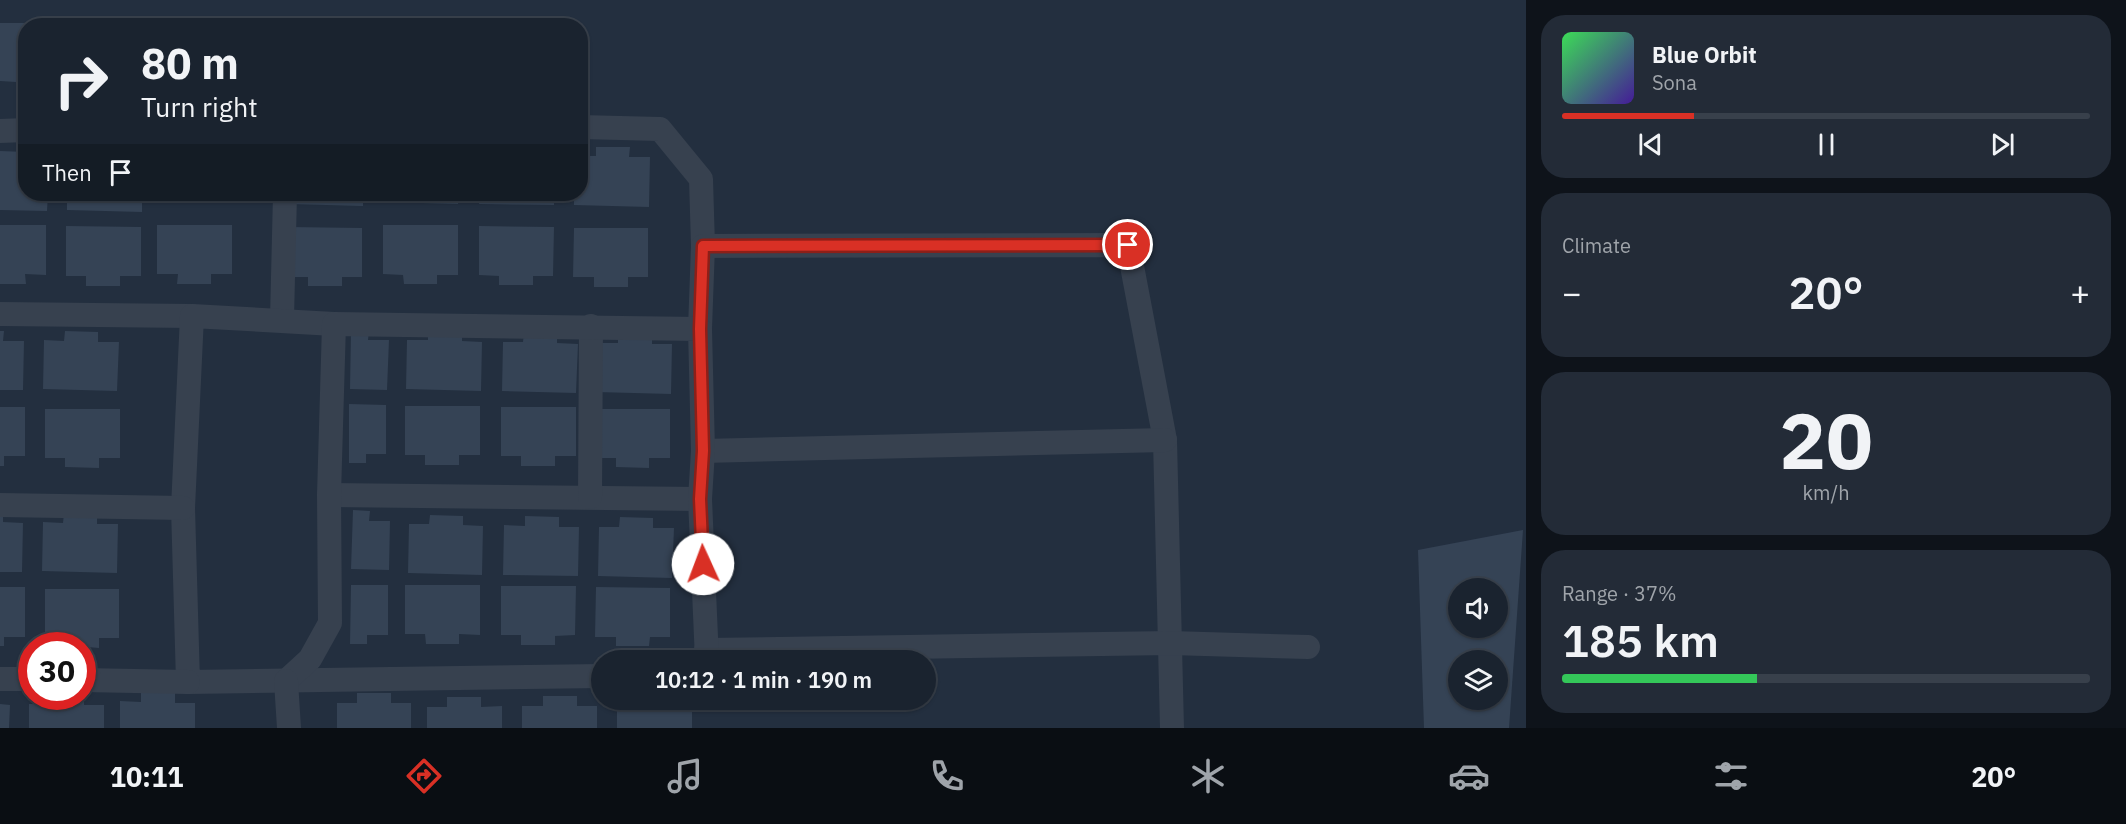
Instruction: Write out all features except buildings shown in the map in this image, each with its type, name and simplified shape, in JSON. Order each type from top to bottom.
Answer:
[{"type":"street","points":[[588,127],[660,129],[701,179],[703,246],[700,329],[703,451],[700,499],[706,650]]},
{"type":"street","points":[[0,131],[18,130]]},
{"type":"street","points":[[282,319],[285,201]]},
{"type":"street","points":[[703,246],[1128,245],[1165,440],[1172,728]]},
{"type":"street","points":[[0,314],[192,316],[282,319],[334,324],[700,329]]},
{"type":"street","points":[[188,682],[183,508],[192,316]]},
{"type":"street","points":[[286,681],[310,659],[330,623],[329,495],[334,324]]},
{"type":"street","points":[[590,497],[591,326]]},
{"type":"street","points":[[703,451],[1165,440]]},
{"type":"street","points":[[329,495],[700,499]]},
{"type":"street","points":[[0,505],[183,508]]},
{"type":"street","points":[[917,650],[1171,644],[1308,647]]},
{"type":"street","points":[[96,680],[188,682],[591,676]]},
{"type":"street","points":[[0,679],[18,679]]},
{"type":"street","points":[[286,681],[289,728]]},
{"type":"route","points":[[703,564],[700,499],[703,451],[700,329],[703,246],[1128,245]]}]
